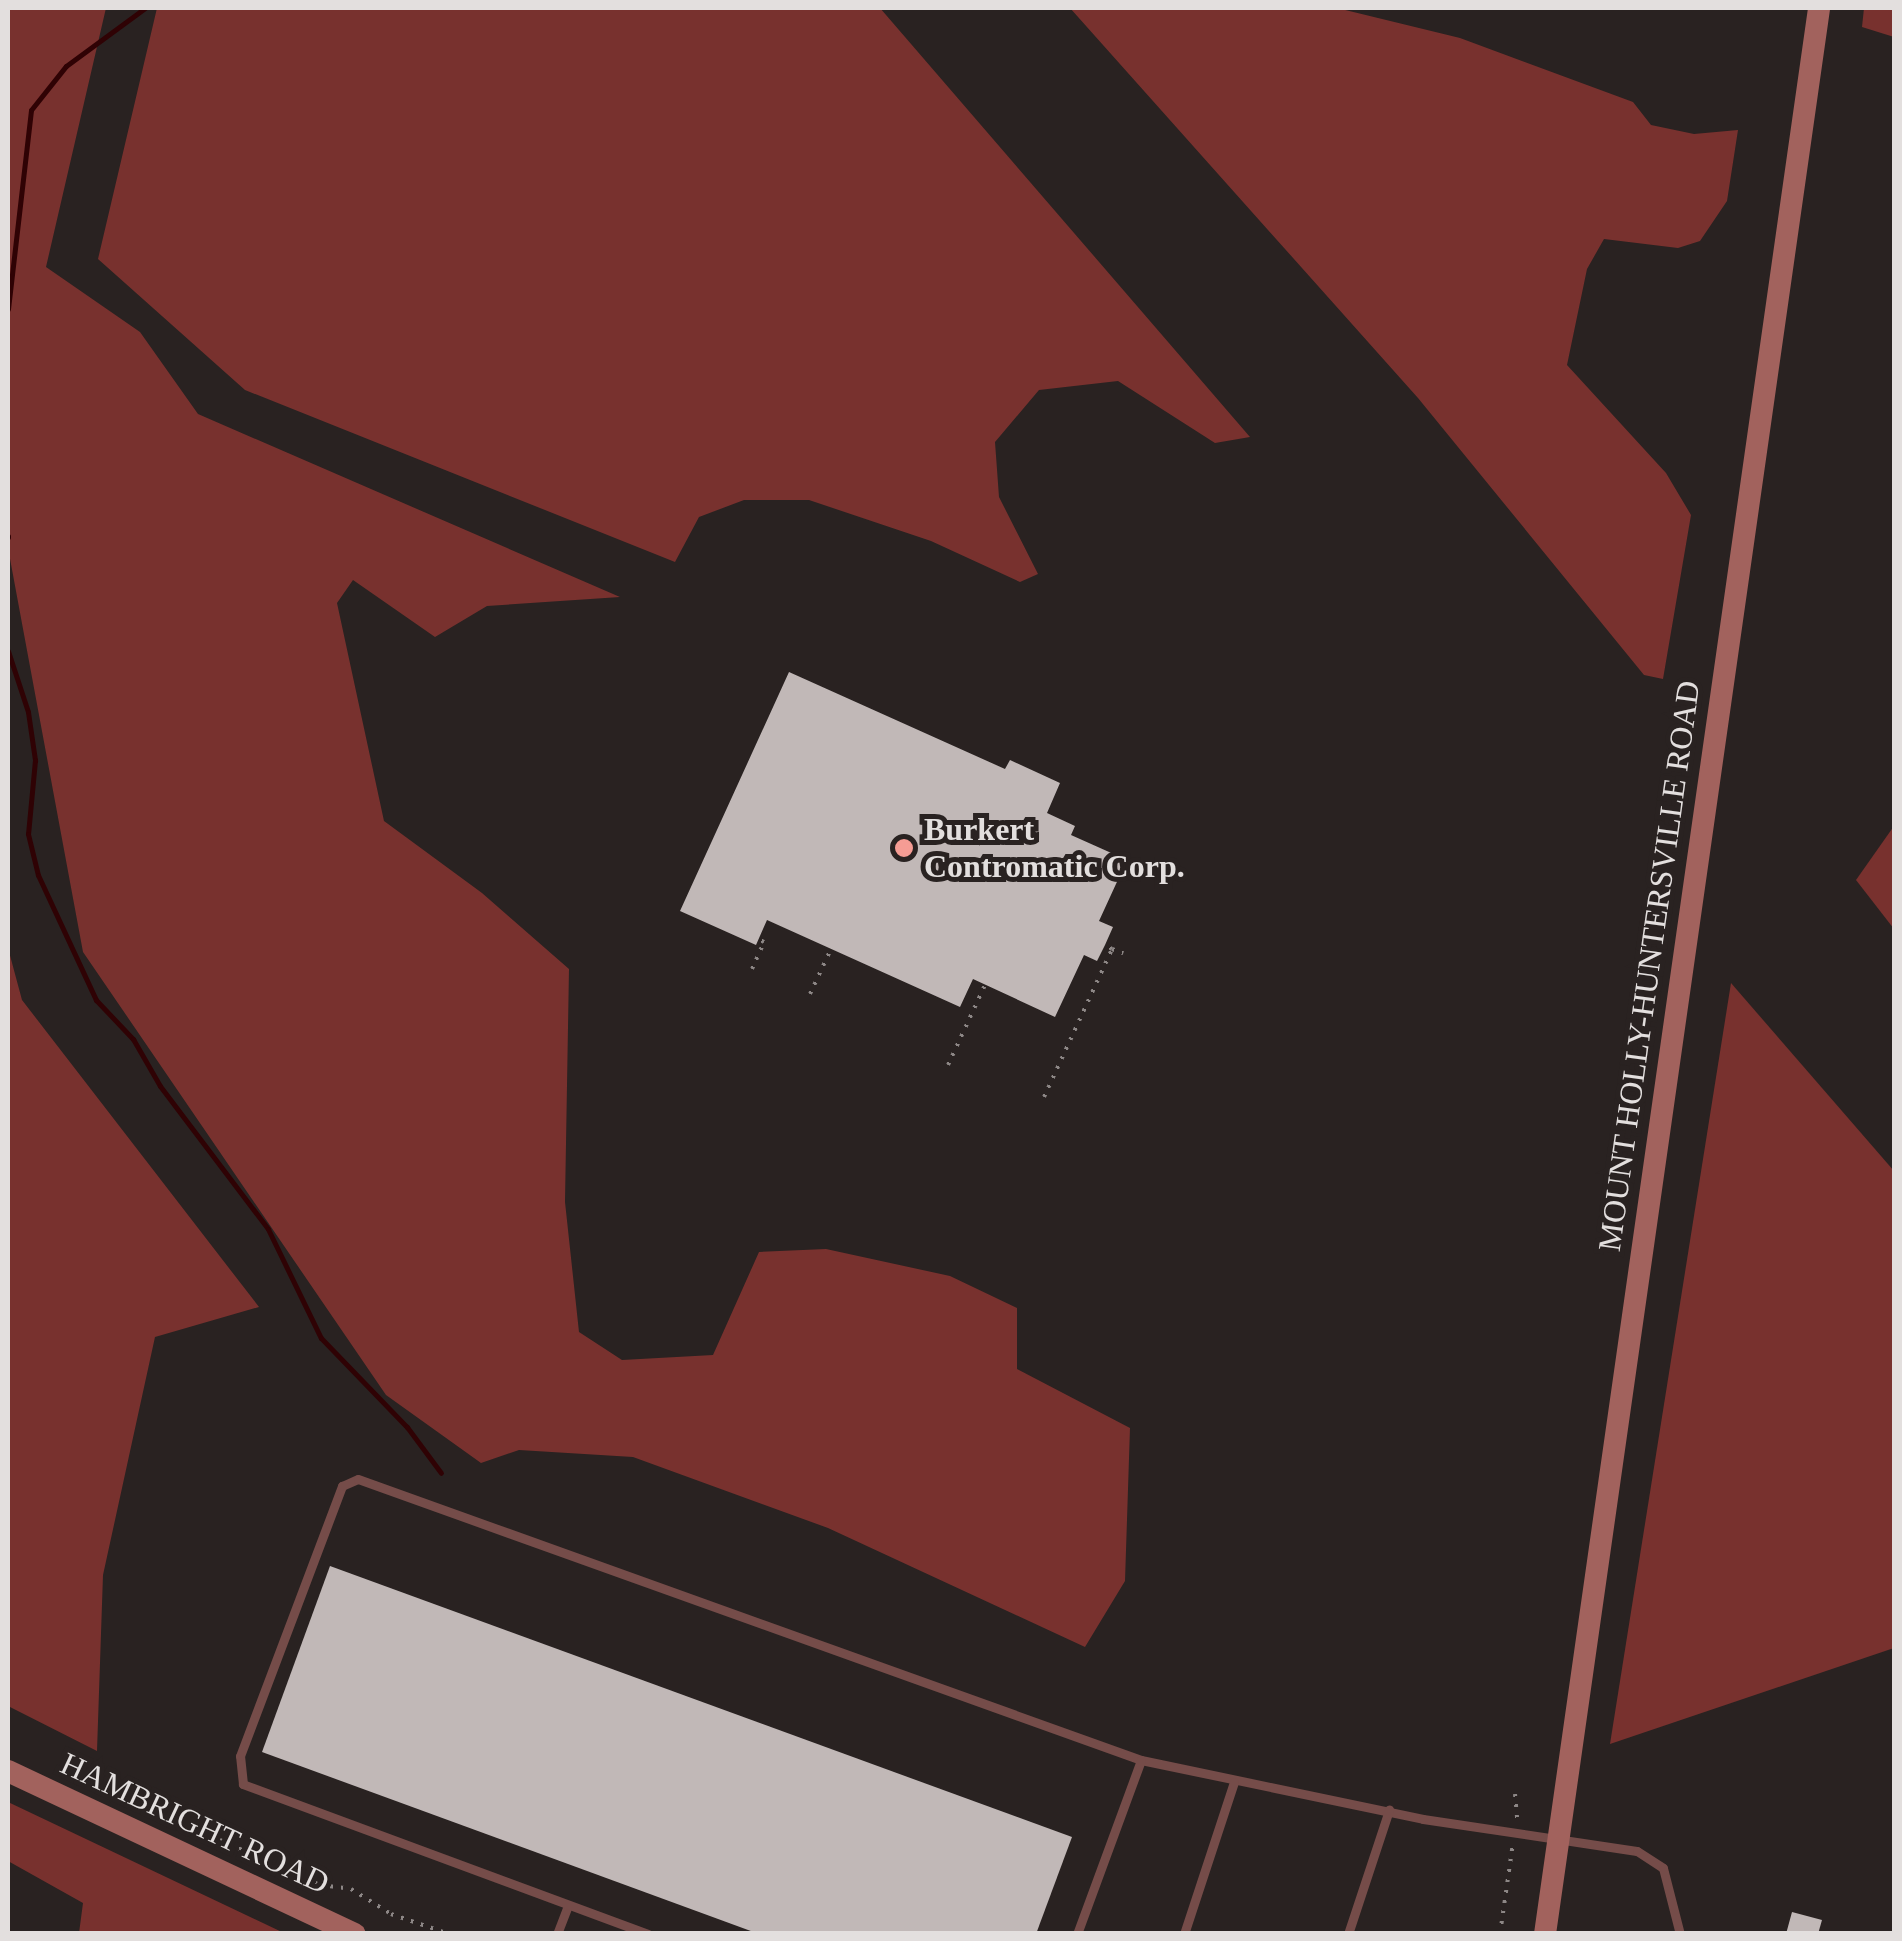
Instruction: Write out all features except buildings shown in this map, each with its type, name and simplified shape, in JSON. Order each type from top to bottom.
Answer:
[{"type":"main road","name":"MOUNT HOLLY-HUNTERSVILLE ROAD","points":[[1544,1934],[1820,8]]},
{"type":"main road","name":"HAMBRIGHT ROAD","points":[[8,1771],[355,1934]]},
{"type":"lane","points":[[648,1934],[243,1784],[240,1756],[342,1486],[358,1479],[1141,1760],[1234,1782],[1637,1851],[1663,1868],[1680,1934]]},
{"type":"lane","points":[[1078,1934],[1141,1760]]},
{"type":"lane","points":[[1184,1934],[1234,1782]]},
{"type":"lane","points":[[1348,1934],[1388,1810]]},
{"type":"lane","points":[[558,1934],[568,1905]]},
{"type":"path","points":[[752,969],[764,942],[758,939]]},
{"type":"path","points":[[1104,945],[1123,954]]},
{"type":"path","points":[[810,994],[831,948]]},
{"type":"path","points":[[1044,1097],[1112,948]]},
{"type":"path","points":[[948,1065],[985,985]]},
{"type":"path","points":[[105,1788],[320,1885],[352,1889],[391,1914],[449,1934]]},
{"type":"path","points":[[1515,1794],[1517,1816]]},
{"type":"path","points":[[1500,1934],[1513,1846]]},
{"type":"shaded area","points":[[8,8],[106,8],[46,267],[140,332],[198,414],[620,597],[487,606],[435,637],[353,580],[337,603],[384,821],[482,893],[569,969],[565,1202],[579,1332],[622,1360],[713,1355],[759,1252],[826,1249],[950,1276],[1017,1308],[1017,1369],[1130,1428],[1125,1581],[1085,1647],[828,1528],[633,1457],[519,1450],[481,1463],[386,1395],[83,952],[8,548]]},
{"type":"shaded area","points":[[157,8],[880,8],[1250,437],[1215,443],[1118,381],[1039,390],[995,442],[999,497],[1038,574],[1020,582],[931,541],[809,500],[744,500],[699,517],[675,562],[245,390],[98,259]]},
{"type":"shaded area","points":[[1070,8],[1337,8],[1460,38],[1633,102],[1651,125],[1694,134],[1738,130],[1727,201],[1700,241],[1678,248],[1604,239],[1587,269],[1567,365],[1666,473],[1691,515],[1663,679],[1644,675],[1418,398]]},
{"type":"shaded area","points":[[1864,8],[1894,8],[1894,37],[1862,27]]},
{"type":"shaded area","points":[[1894,826],[1894,929],[1856,880]]},
{"type":"shaded area","points":[[8,948],[22,1000],[259,1307],[155,1337],[103,1575],[97,1751],[8,1706]]},
{"type":"shaded area","points":[[1731,983],[1894,1171],[1894,1648],[1610,1744]]},
{"type":"shaded area","points":[[8,1802],[284,1933],[79,1933],[83,1903],[8,1861]]},
{"type":"waterway","points":[[8,309],[31,110],[66,66],[145,8]]},
{"type":"waterway","points":[[8,651],[28,712],[35,760],[28,834],[38,875],[96,1000],[133,1039],[160,1086],[268,1229],[321,1338],[407,1427],[441,1473]]},
{"type":"place","name":"Burkert Contromatic Corp.","points":[[904,848]]}]
